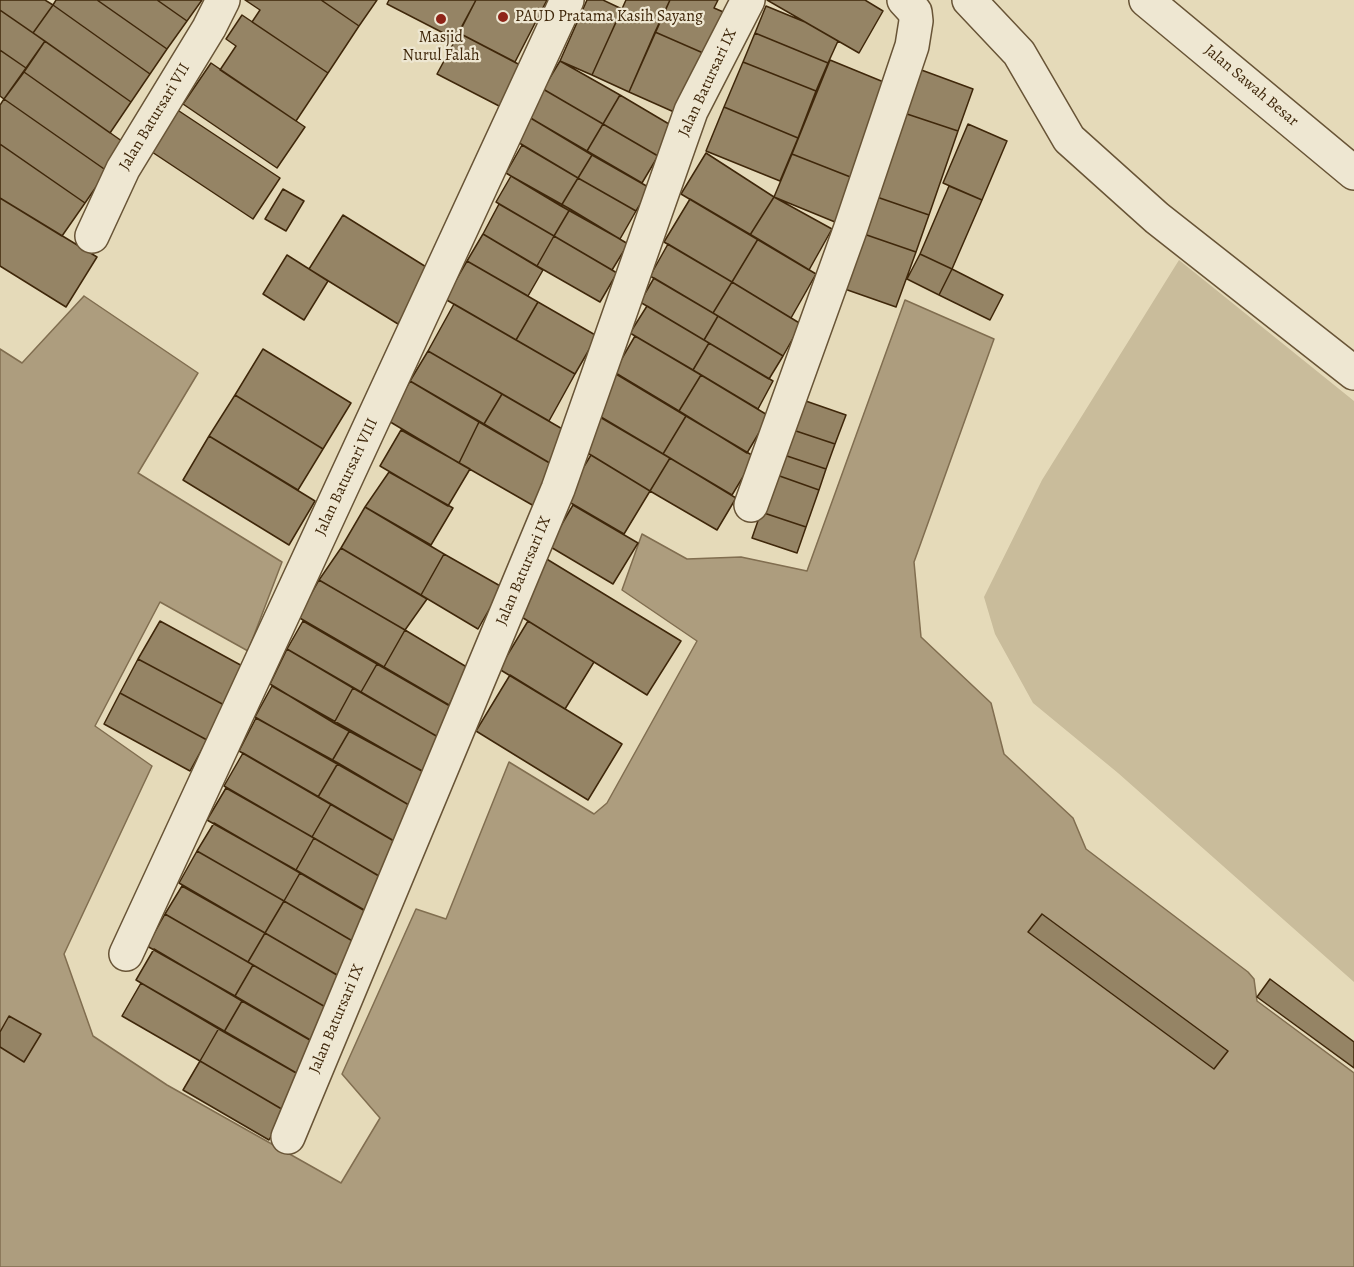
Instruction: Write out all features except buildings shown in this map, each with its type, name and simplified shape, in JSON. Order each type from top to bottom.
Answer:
[{"type":"street","name":"Jalan Batursari VII","points":[[92,236],[123,169],[198,47],[223,0]]},
{"type":"street","name":"Jalan Batursari VIII","points":[[126,954],[567,0]]},
{"type":"street","name":"Jalan Batursari IX","points":[[288,1137],[558,489],[691,111],[748,0]]},
{"type":"street","points":[[751,505],[850,230],[912,46],[915,12],[904,0]]},
{"type":"street","points":[[969,0],[1019,53],[1069,139],[1156,218],[1354,373]]},
{"type":"street","name":"Jalan Sawah Besar","points":[[1146,0],[1354,173]]},
{"type":"shaded area","points":[[1179,260],[1354,401],[1354,982],[1118,773],[1033,703],[995,634],[984,597],[1042,480]]},
{"type":"shaded area","points":[[84,296],[198,373],[138,473],[282,562],[248,651],[160,602],[95,726],[152,766],[64,954],[93,1036],[167,1085],[341,1183],[380,1118],[342,1074],[416,909],[446,919],[509,762],[594,814],[607,803],[697,641],[622,590],[642,534],[687,559],[741,557],[807,571],[905,300],[994,339],[914,562],[921,637],[991,703],[1004,754],[1073,818],[1086,849],[1248,972],[1254,979],[1257,1001],[1354,1073],[1354,1267],[0,1267],[0,349],[22,363]]},
{"type":"place","name":"PAUD Pratama Kasih Sayang","points":[[503,17]]},
{"type":"place","name":"Masjid Nurul Falah","points":[[441,19]]}]
